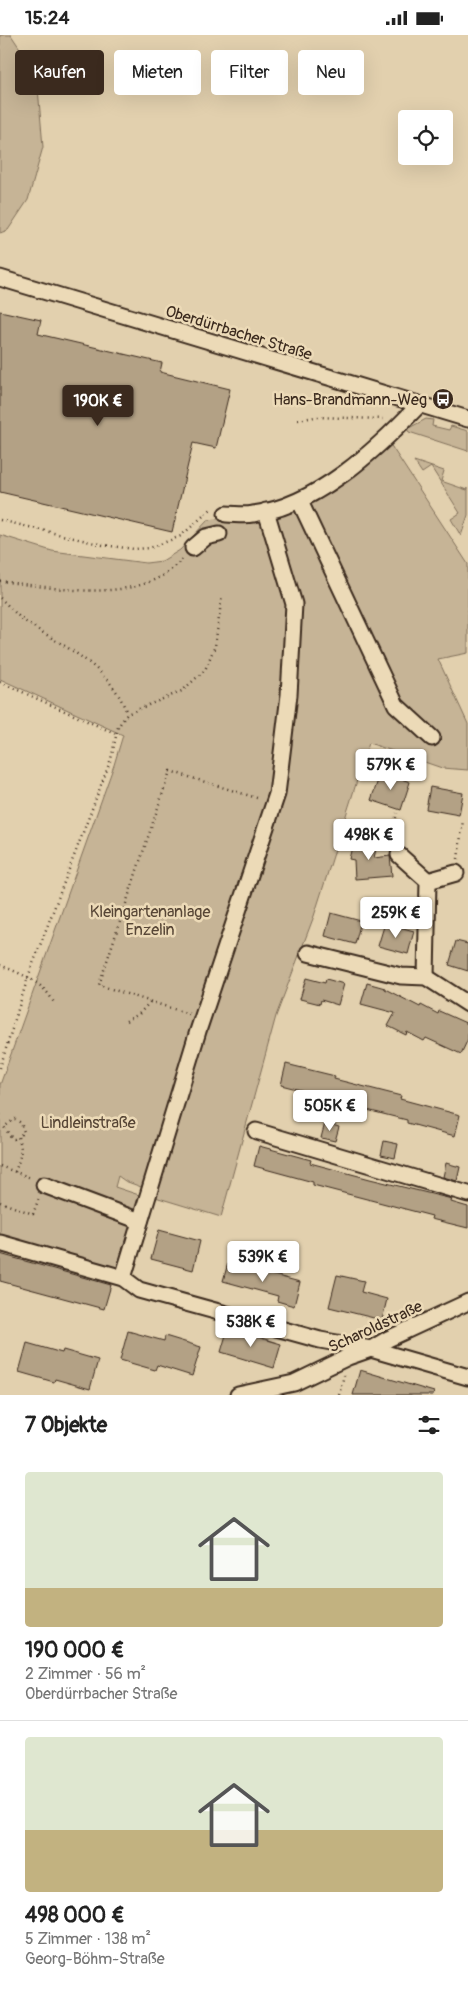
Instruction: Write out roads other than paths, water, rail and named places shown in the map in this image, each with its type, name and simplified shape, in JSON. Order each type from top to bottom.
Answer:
[{"type":"street","name":"Oberdürrbacher Straße","points":[[0,278],[468,419]]},
{"type":"street","points":[[226,514],[252,515],[266,511],[300,499],[336,480],[419,405]]},
{"type":"street","points":[[300,499],[396,705],[432,738]]},
{"type":"street","points":[[123,1278],[202,1019],[275,804],[290,695],[294,604],[266,511]]},
{"type":"street","points":[[193,548],[206,537],[219,534]]},
{"type":"street","points":[[399,855],[428,881],[426,977]]},
{"type":"street","points":[[428,881],[456,873]]},
{"type":"street","points":[[308,953],[401,975],[426,977],[468,1004]]},
{"type":"street","points":[[256,1131],[468,1194]]},
{"type":"street","points":[[44,1185],[140,1221]]},
{"type":"street","points":[[0,1243],[123,1278],[139,1290],[320,1340],[371,1349],[468,1377]]},
{"type":"street","name":"Scharoldstraße","points":[[238,1395],[294,1383],[348,1357],[371,1349],[388,1339],[468,1302]]},
{"type":"place","name":"Hans-Brandmann-Weg","points":[[443,399]]},
{"type":"park label","name":"Kleingartenanlage Enzelin","points":[[150,920]]},
{"type":"park label","name":"Lindleinstraße","points":[[88,1122]]}]
